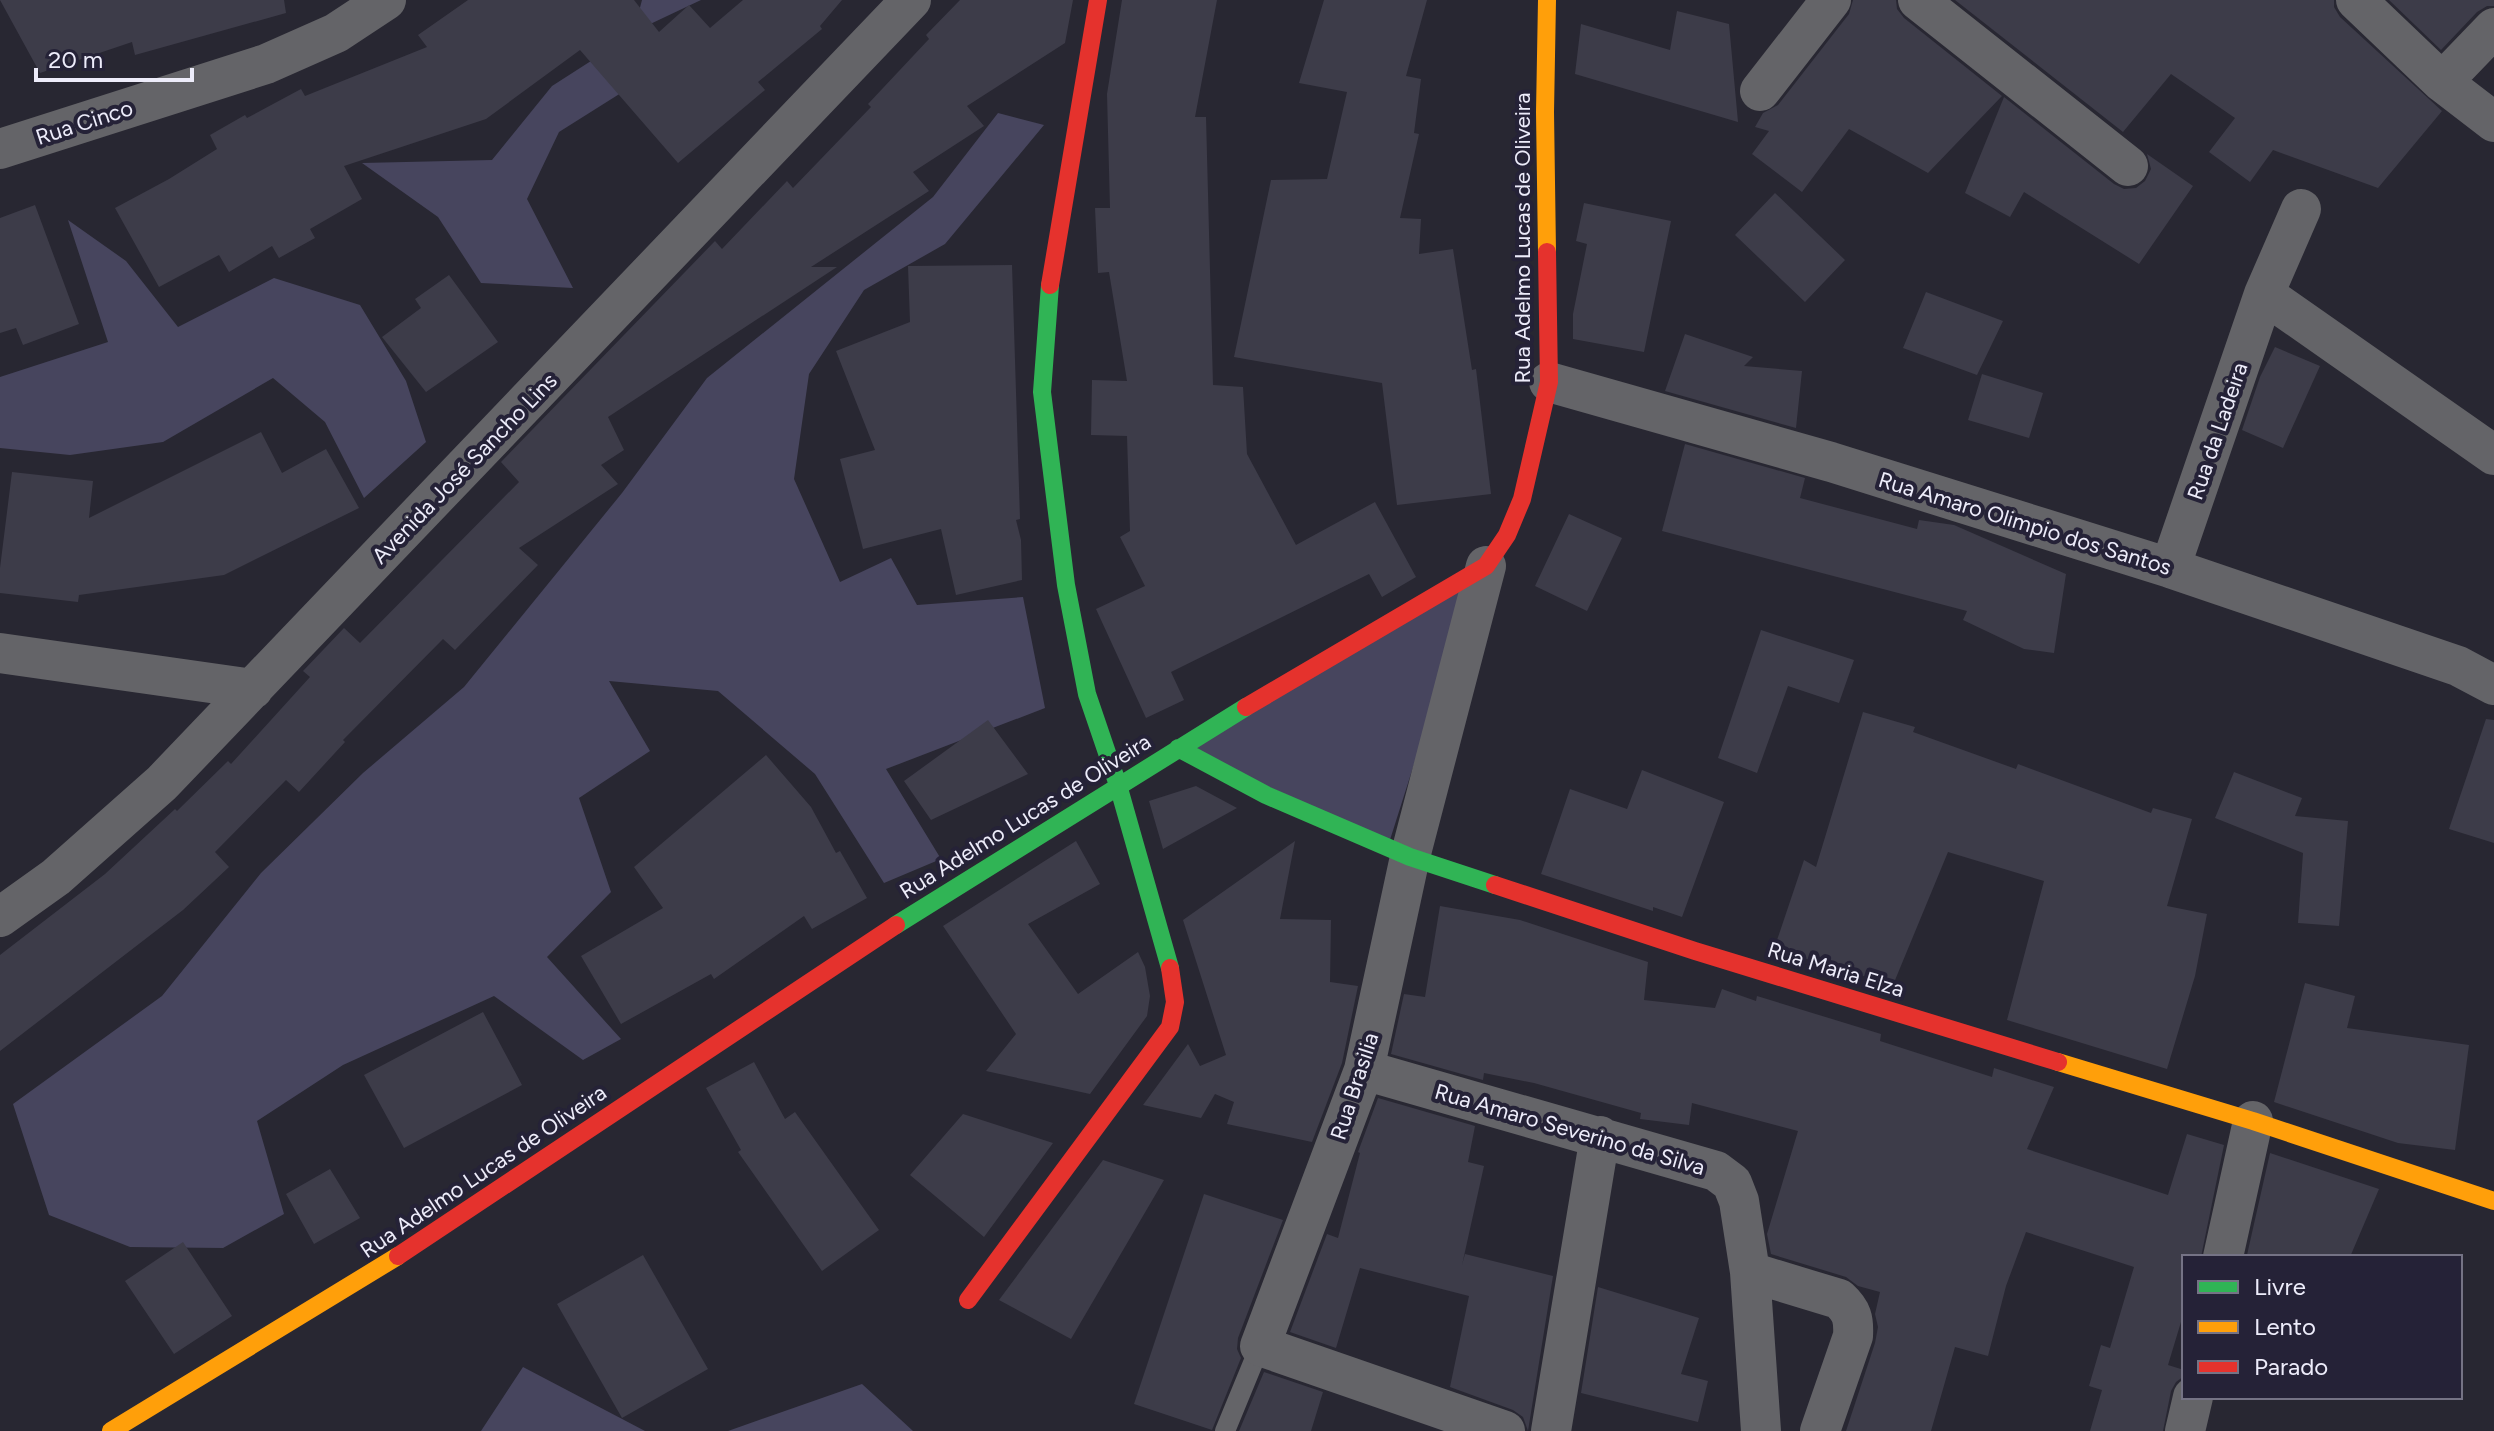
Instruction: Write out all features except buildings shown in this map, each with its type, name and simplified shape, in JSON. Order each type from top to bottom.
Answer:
[{"type":"street","name":"Rua Cinco","points":[[0,149],[266,64],[336,33],[386,0]]},
{"type":"street","name":"Avenida José Sancho Lins","points":[[0,917],[56,877],[162,783],[911,0]]},
{"type":"street","points":[[968,1300],[1170,1027],[1177,1008],[1169,961],[1118,785],[1087,694],[1066,585],[1042,392],[1050,281],[1098,0]]},
{"type":"street","name":"Rua Adelmo Lucas de Oliveira","points":[[111,1431],[356,1284],[911,916],[1118,785],[1328,657],[1486,566],[1507,535],[1522,499],[1549,382],[1545,112],[1547,0]]},
{"type":"street","points":[[1760,91],[1831,0]]},
{"type":"street","points":[[1918,0],[2128,166]]},
{"type":"street","points":[[2356,0],[2442,82],[2494,122]]},
{"type":"street","points":[[2442,82],[2494,28]]},
{"type":"street","name":"Rua da Ladeira","points":[[2170,568],[2264,294],[2301,209]]},
{"type":"street","points":[[2264,294],[2494,455]]},
{"type":"street","name":"Rua Amaro Olimpio dos Santos","points":[[1549,382],[1831,462],[2170,568],[2458,666],[2494,685]]},
{"type":"street","name":"Rua Brasilia","points":[[1260,1346],[1364,1070],[1410,857],[1486,566]]},
{"type":"street","points":[[0,653],[253,689]]},
{"type":"street","name":"Rua Maria Elza","points":[[1178,748],[1266,795],[1410,857],[1695,951],[2253,1121],[2494,1201]]},
{"type":"street","name":"Rua Amaro Severino da Silva","points":[[1364,1070],[1716,1171],[1732,1183],[1739,1201],[1750,1272],[1761,1431]]},
{"type":"street","points":[[2223,1255],[2253,1121]]},
{"type":"street","points":[[1551,1431],[1600,1136]]},
{"type":"street","points":[[1750,1272],[1839,1299],[1850,1309],[1854,1320],[1853,1336],[1820,1431]]},
{"type":"street","points":[[1260,1346],[1505,1431]]},
{"type":"street","points":[[2185,1431],[2193,1399]]},
{"type":"lane","points":[[1225,1431],[1260,1346]]},
{"type":"shaded area","points":[[642,0],[701,0],[646,26],[640,81],[559,132],[527,199],[573,288],[481,283],[438,217],[362,163],[492,160],[552,86],[633,34]]},
{"type":"shaded area","points":[[998,113],[1044,125],[945,244],[864,290],[809,374],[794,479],[840,582],[891,558],[917,605],[1023,597],[1045,708],[886,769],[941,859],[884,883],[815,774],[718,691],[609,681],[650,751],[579,798],[611,892],[547,957],[621,1039],[583,1060],[494,996],[343,1065],[257,1121],[284,1214],[223,1248],[130,1247],[49,1215],[13,1104],[162,996],[261,873],[363,773],[464,687],[622,493],[707,378],[933,197]]},
{"type":"shaded area","points":[[68,220],[126,261],[178,327],[274,278],[360,305],[406,381],[426,442],[364,498],[325,422],[273,378],[163,442],[70,455],[0,448],[0,377],[108,342]]},
{"type":"shaded area","points":[[1473,578],[1389,843],[1188,749]]},
{"type":"shaded area","points":[[523,1367],[645,1431],[481,1431]]},
{"type":"shaded area","points":[[862,1384],[913,1431],[728,1431]]},
{"type":"traffic: fast","points":[[1050,285],[1042,392],[1066,585],[1087,694],[1118,785],[1170,968]]},
{"type":"traffic: fast","points":[[896,925],[1246,707]]},
{"type":"traffic: fast","points":[[1178,748],[1266,795],[1410,857],[1495,885]]},
{"type":"traffic: slow","points":[[1547,0],[1547,252]]},
{"type":"traffic: slow","points":[[2058,1062],[2253,1121],[2494,1201]]},
{"type":"traffic: slow","points":[[111,1431],[398,1256]]},
{"type":"traffic: jam","points":[[1050,285],[1098,0]]},
{"type":"traffic: jam","points":[[1246,707],[1486,566],[1507,535],[1522,499],[1549,382],[1547,252]]},
{"type":"traffic: jam","points":[[1495,885],[1695,951],[2058,1062]]},
{"type":"traffic: jam","points":[[398,1256],[896,925]]},
{"type":"traffic: jam","points":[[968,1300],[1170,1027],[1175,1002],[1170,968]]}]
